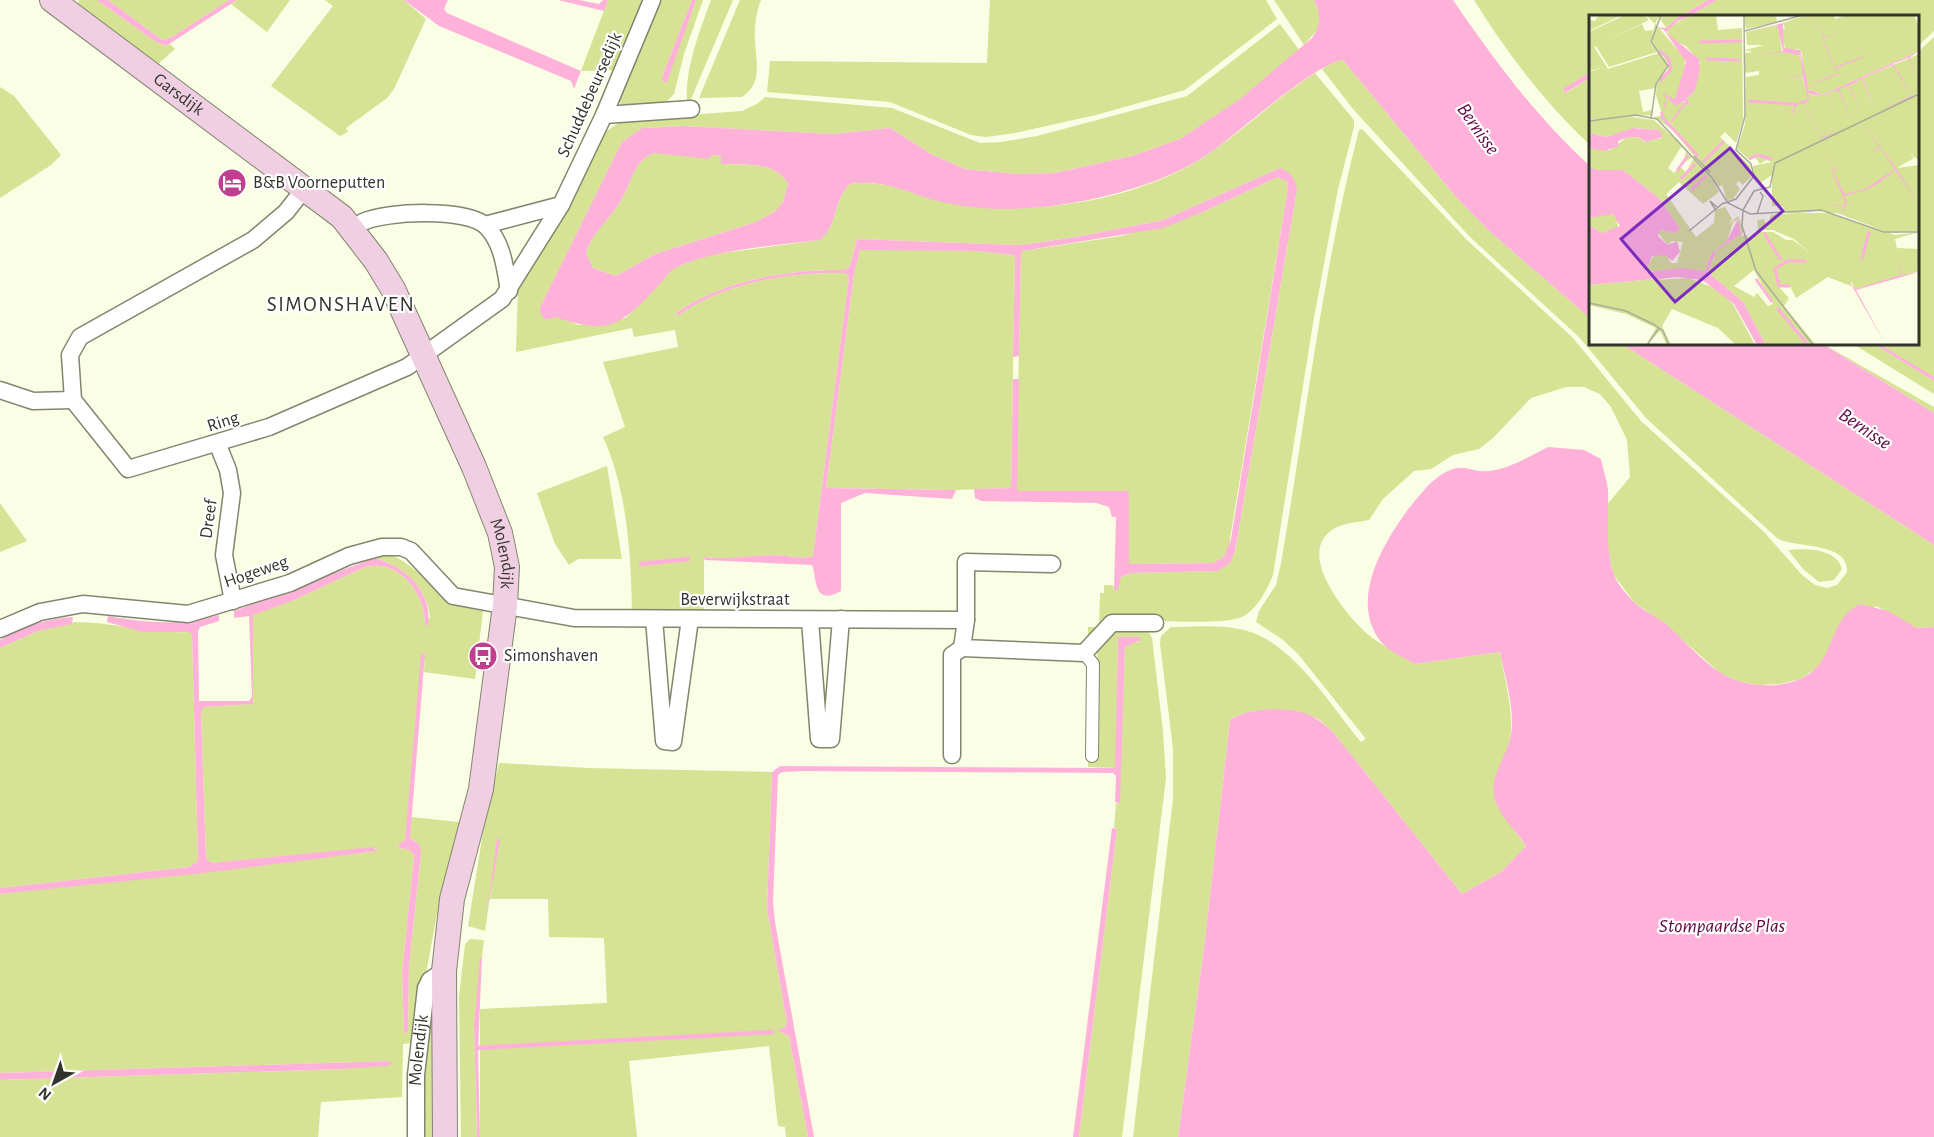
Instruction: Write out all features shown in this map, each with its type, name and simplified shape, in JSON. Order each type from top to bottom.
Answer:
[{"type":"main road","name":"Garsdijk","points":[[52,0],[305,188]]},
{"type":"main road","name":"Molendijk","points":[[305,188],[342,218],[376,261],[393,289],[474,467],[500,533],[507,567],[506,605],[481,789],[452,898],[444,971],[445,1137]]},
{"type":"street","name":"Schuddebeursedijk","points":[[509,291],[561,205],[604,115],[652,0]]},
{"type":"street","points":[[604,115],[691,109]]},
{"type":"street","points":[[0,390],[33,401],[73,400],[70,355],[80,337],[253,240],[286,212],[305,188]]},
{"type":"street","points":[[485,225],[561,205]]},
{"type":"street","points":[[352,230],[363,222],[378,217],[440,213],[472,219],[485,225],[495,238],[504,257],[509,291]]},
{"type":"street","name":"Ring","points":[[73,400],[128,469],[218,445],[269,427],[386,377],[407,367],[480,317],[509,291]]},
{"type":"street","name":"Dreef","points":[[218,445],[228,470],[232,493],[224,555],[233,602]]},
{"type":"street","name":"Hogeweg","points":[[0,629],[40,612],[83,604],[188,614],[290,583],[349,556],[382,547],[411,551],[453,596],[506,605]]},
{"type":"street","points":[[962,648],[966,620],[966,562],[1052,564]]},
{"type":"street","name":"Beverwijkstraat","points":[[506,605],[574,618],[966,620]]},
{"type":"street","points":[[654,619],[664,741],[673,742],[690,619]]},
{"type":"street","points":[[810,620],[819,739],[831,739],[841,619]]},
{"type":"street","points":[[1084,653],[1112,622],[1155,623]]},
{"type":"street","points":[[952,755],[952,655],[962,648],[1084,653],[1093,664],[1092,756]]},
{"type":"street","name":"Molendijk","points":[[417,1137],[416,1075],[426,988],[430,980],[444,971]]},
{"type":"green space","points":[[79,0],[97,0],[156,42],[166,46],[170,44],[175,49],[157,65],[77,7]]},
{"type":"green space","points":[[108,0],[229,0],[172,37],[162,40]]},
{"type":"green space","points":[[237,0],[290,0],[267,32],[231,4]]},
{"type":"green space","points":[[325,0],[404,0],[426,19],[394,89],[387,98],[346,128],[348,132],[340,136],[271,86],[333,6]]},
{"type":"green space","points":[[608,0],[649,0],[618,70],[581,71]]},
{"type":"green space","points":[[656,0],[692,0],[662,77],[666,82],[696,0],[703,0],[684,54],[674,94],[664,104],[621,104],[618,101]]},
{"type":"green space","points":[[711,0],[733,0],[691,99],[687,100],[691,62]]},
{"type":"green space","points":[[740,0],[761,0],[755,26],[756,79],[749,91],[742,97],[699,98]]},
{"type":"green space","points":[[990,0],[1266,0],[1277,19],[1185,90],[1096,115],[1015,133],[986,137],[971,135],[890,102],[767,92],[770,61],[987,63]]},
{"type":"green space","points":[[1274,0],[1314,0],[1320,15],[1320,27],[1304,45]]},
{"type":"green space","points":[[1474,0],[1708,0],[1683,15],[1589,15],[1589,73],[1563,90],[1566,93],[1589,79],[1589,144],[1557,112],[1500,39]]},
{"type":"green space","points":[[1717,0],[1934,0],[1934,31],[1919,45],[1919,15],[1692,15]]},
{"type":"green space","points":[[1280,24],[1299,50],[1240,100],[1180,139],[1132,156],[1055,173],[1017,174],[965,169],[931,154],[890,128],[833,134],[683,126],[642,128],[622,142],[540,307],[578,325],[626,318],[674,268],[708,255],[820,240],[830,228],[841,198],[850,184],[883,185],[961,205],[1007,208],[1068,204],[1129,191],[1185,168],[1210,153],[1315,73],[1354,120],[1354,127],[1338,189],[1313,323],[1273,575],[1254,608],[1244,616],[1219,621],[1111,619],[1088,642],[1088,627],[1099,627],[1100,593],[1104,593],[1104,585],[1113,585],[1114,590],[1121,577],[1132,573],[1218,571],[1235,553],[1297,190],[1280,168],[1163,220],[1076,237],[1021,245],[857,239],[850,266],[845,270],[779,274],[757,279],[715,292],[676,313],[678,316],[716,295],[758,281],[824,273],[845,273],[849,277],[813,556],[803,558],[775,555],[704,557],[704,611],[632,611],[626,522],[618,478],[603,437],[625,427],[603,362],[678,347],[675,330],[634,337],[632,328],[516,352],[518,288],[598,137],[623,120],[742,111],[757,104],[765,97],[892,108],[980,143],[1001,142],[1037,136],[1187,96]]},
{"type":"green space","points":[[1934,37],[1934,378],[1881,345],[1919,345],[1919,51]]},
{"type":"green space","points":[[1343,60],[1456,197],[1490,232],[1589,317],[1589,345],[1624,345],[1934,545],[1934,627],[1917,628],[1876,606],[1831,645],[1826,658],[1817,668],[1800,679],[1780,684],[1757,685],[1737,681],[1720,673],[1666,625],[1634,602],[1613,574],[1608,549],[1606,506],[1630,477],[1627,440],[1611,407],[1600,394],[1584,387],[1566,387],[1531,398],[1493,438],[1479,449],[1453,455],[1431,469],[1414,471],[1383,499],[1369,520],[1337,527],[1325,537],[1320,549],[1320,563],[1333,592],[1361,628],[1380,643],[1415,664],[1500,652],[1509,700],[1511,734],[1499,769],[1495,791],[1501,810],[1526,846],[1501,872],[1462,894],[1333,732],[1320,720],[1309,715],[1274,710],[1249,712],[1230,720],[1205,940],[1178,1137],[1133,1137],[1173,799],[1173,749],[1161,636],[1171,627],[1207,626],[1235,628],[1262,637],[1279,647],[1294,661],[1323,693],[1361,742],[1366,739],[1298,654],[1282,639],[1256,622],[1259,611],[1276,585],[1281,563],[1325,291],[1359,130],[1362,129],[1467,240],[1573,338],[1641,421],[1764,532],[1802,575],[1815,585],[1827,588],[1837,585],[1847,572],[1845,562],[1839,555],[1819,547],[1777,538],[1646,418],[1580,338],[1469,236],[1353,109],[1322,69],[1334,61]]},
{"type":"green space","points":[[0,87],[14,96],[61,155],[51,165],[0,198]]},
{"type":"green space","points":[[654,153],[713,155],[721,156],[722,164],[767,167],[788,183],[783,202],[774,212],[756,222],[655,254],[616,276],[593,268],[586,253],[589,245],[620,202],[641,162]]},
{"type":"green space","points":[[1278,177],[1287,182],[1288,187],[1228,551],[1224,557],[1213,563],[1129,564],[1128,492],[1016,491],[1021,254],[1023,251],[1121,236],[1203,212]]},
{"type":"green space","points":[[860,249],[976,251],[1015,255],[1011,488],[956,490],[826,488],[854,275]]},
{"type":"green space","points":[[1825,345],[1934,407],[1934,413]]},
{"type":"green space","points":[[1855,345],[1876,345],[1934,381],[1934,394]]},
{"type":"green space","points":[[607,466],[622,559],[578,559],[569,565],[555,544],[537,493]]},
{"type":"green space","points":[[0,503],[27,541],[0,552]]},
{"type":"green space","points":[[1803,549],[1827,553],[1839,562],[1842,569],[1834,580],[1819,582],[1803,569],[1788,550]]},
{"type":"green space","points":[[382,552],[409,565],[453,601],[483,610],[475,679],[424,672],[425,655],[405,840],[398,845],[399,848],[410,850],[414,856],[402,973],[404,1034],[408,1031],[409,965],[421,854],[415,841],[410,838],[411,817],[459,822],[457,840],[441,892],[414,1039],[411,1043],[403,1044],[402,1097],[321,1102],[318,1137],[0,1137],[0,1080],[344,1069],[393,1063],[390,1061],[0,1073],[0,894],[371,852],[377,848],[211,863],[206,857],[201,712],[203,707],[253,704],[252,615],[292,601],[363,568],[387,567],[398,572],[407,580],[421,601],[425,625],[430,617],[424,596],[403,572],[374,558],[374,553]]},
{"type":"green space","points":[[74,622],[189,632],[192,635],[198,861],[189,867],[0,888],[0,648],[38,631]]},
{"type":"green space","points":[[1115,626],[1148,630],[1152,638],[1166,778],[1122,1137],[1079,1137],[1117,829],[1114,828],[1116,803],[1119,804],[1125,647],[1129,643],[1139,642],[1139,637],[1118,638],[1116,768],[1088,767],[1088,759],[1096,759],[1097,646]]},
{"type":"green space","points":[[499,763],[588,768],[772,772],[767,909],[787,1023],[784,1028],[778,1030],[789,1036],[808,1137],[786,1137],[785,1127],[778,1126],[769,1046],[629,1061],[637,1137],[480,1137],[480,1009],[607,1003],[604,938],[549,937],[548,899],[490,899],[498,839],[485,931],[468,926],[484,826]]},
{"type":"green space","points":[[470,939],[484,940],[474,1024],[477,1137],[461,1137],[459,997],[465,944]]},
{"type":"green space","points":[[433,986],[437,1137],[420,1137],[421,1080]]},
{"type":"water","points":[[97,0],[108,0],[162,40],[172,37],[229,0],[237,0],[166,46],[156,42]]},
{"type":"water","points":[[404,0],[448,0],[444,9],[447,13],[581,71],[574,89],[571,81],[439,26]]},
{"type":"water","points":[[558,0],[579,0],[599,4],[603,0],[608,0],[604,11]]},
{"type":"water","points":[[692,0],[696,0],[667,82],[663,82],[662,77]]},
{"type":"water","name":"Bernisse","points":[[1314,0],[1453,0],[1517,88],[1589,165],[1589,317],[1490,232],[1456,197],[1343,60],[1331,64],[1297,85],[1201,159],[1141,186],[1085,201],[1010,209],[961,206],[874,183],[850,184],[841,198],[830,228],[820,240],[729,252],[677,267],[624,318],[602,326],[589,326],[556,317],[546,320],[540,313],[540,307],[622,142],[642,128],[683,126],[833,134],[890,128],[931,154],[965,169],[1017,174],[1055,173],[1132,156],[1180,139],[1240,99],[1312,38],[1318,28],[1319,15]],"holes":[[[654,153],[708,159],[713,155],[721,156],[721,164],[766,167],[774,171],[788,183],[783,202],[774,212],[756,222],[655,254],[616,276],[593,268],[586,253],[589,245],[620,202],[641,162]]]},
{"type":"water","points":[[1708,0],[1717,0],[1692,15],[1683,15]]},
{"type":"water","points":[[1589,73],[1589,79],[1565,93],[1563,89]]},
{"type":"water","points":[[1280,168],[1292,176],[1297,190],[1235,552],[1230,563],[1218,571],[1132,573],[1121,577],[1118,590],[1114,590],[1116,517],[1112,517],[1109,507],[1096,503],[981,501],[975,498],[974,489],[1011,488],[1013,379],[1019,379],[1017,491],[1129,491],[1129,564],[1213,563],[1224,557],[1231,539],[1288,187],[1287,182],[1278,177],[1163,228],[1023,251],[1021,254],[1019,356],[1013,357],[1015,255],[976,251],[860,250],[854,275],[826,488],[956,490],[952,499],[865,493],[841,503],[841,591],[832,595],[825,596],[818,589],[812,565],[705,560],[703,557],[775,555],[803,558],[813,556],[849,277],[845,273],[823,273],[758,281],[716,295],[678,316],[676,313],[715,292],[757,279],[779,274],[845,270],[850,266],[857,239],[1021,245],[1076,237],[1163,220]]},
{"type":"water","name":"Bernisse","points":[[1624,345],[1825,345],[1934,413],[1934,545]]},
{"type":"water","points":[[1876,345],[1881,345],[1934,377],[1934,381]]},
{"type":"water","name":"Stompaardse Plas","points":[[1548,447],[1584,450],[1601,459],[1608,490],[1609,552],[1616,579],[1637,604],[1667,625],[1709,664],[1728,677],[1745,683],[1761,685],[1785,684],[1800,679],[1812,672],[1820,663],[1841,621],[1860,604],[1888,611],[1917,628],[1934,627],[1934,1137],[1178,1137],[1205,940],[1230,720],[1256,710],[1277,709],[1305,713],[1320,721],[1333,732],[1462,894],[1501,872],[1526,846],[1503,816],[1494,796],[1495,780],[1509,742],[1512,724],[1509,693],[1500,652],[1415,664],[1381,642],[1372,626],[1368,608],[1373,572],[1389,537],[1409,508],[1437,478],[1456,468],[1479,471],[1497,470],[1515,464]]},
{"type":"water","points":[[374,558],[396,567],[414,582],[426,602],[428,626],[425,625],[421,601],[407,580],[398,572],[387,567],[363,568],[292,601],[253,615],[253,704],[204,707],[201,712],[206,857],[211,863],[373,847],[378,851],[204,873],[0,894],[0,888],[189,867],[198,861],[192,635],[189,632],[142,632],[107,622],[108,616],[177,622],[219,615],[219,621],[200,627],[198,632],[199,701],[249,701],[252,696],[249,616],[234,618],[234,611]]},
{"type":"water","points":[[73,617],[72,624],[38,631],[0,648],[0,640],[17,631],[45,621]]},
{"type":"water","points":[[1118,637],[1139,637],[1141,640],[1125,647],[1120,804],[1115,802],[1116,776],[1113,773],[803,771],[782,772],[778,775],[773,902],[814,1137],[808,1137],[789,1036],[777,1030],[784,1028],[787,1023],[767,909],[772,772],[780,766],[1115,768]]},
{"type":"water","points":[[425,653],[410,838],[420,845],[421,854],[409,965],[408,1031],[404,1034],[402,973],[414,856],[410,850],[399,848],[398,845],[405,840],[421,654]]},
{"type":"water","points":[[1112,828],[1117,829],[1079,1137],[1073,1137]]},
{"type":"water","points":[[497,839],[500,840],[487,912]]},
{"type":"water","points":[[482,957],[478,1052],[480,1137],[477,1137],[474,1024]]},
{"type":"water","points":[[390,1061],[393,1063],[387,1066],[344,1069],[0,1080],[0,1073]]},
{"type":"waterway","points":[[641,564],[688,559]]},
{"type":"waterway","points":[[478,1048],[772,1032]]},
{"type":"place","name":"B&B Voorneputten","points":[[232,183]]},
{"type":"place","name":"Simonshaven","points":[[483,656]]},
{"type":"district","name":"SIMONSHAVEN","points":[[341,304]]}]
